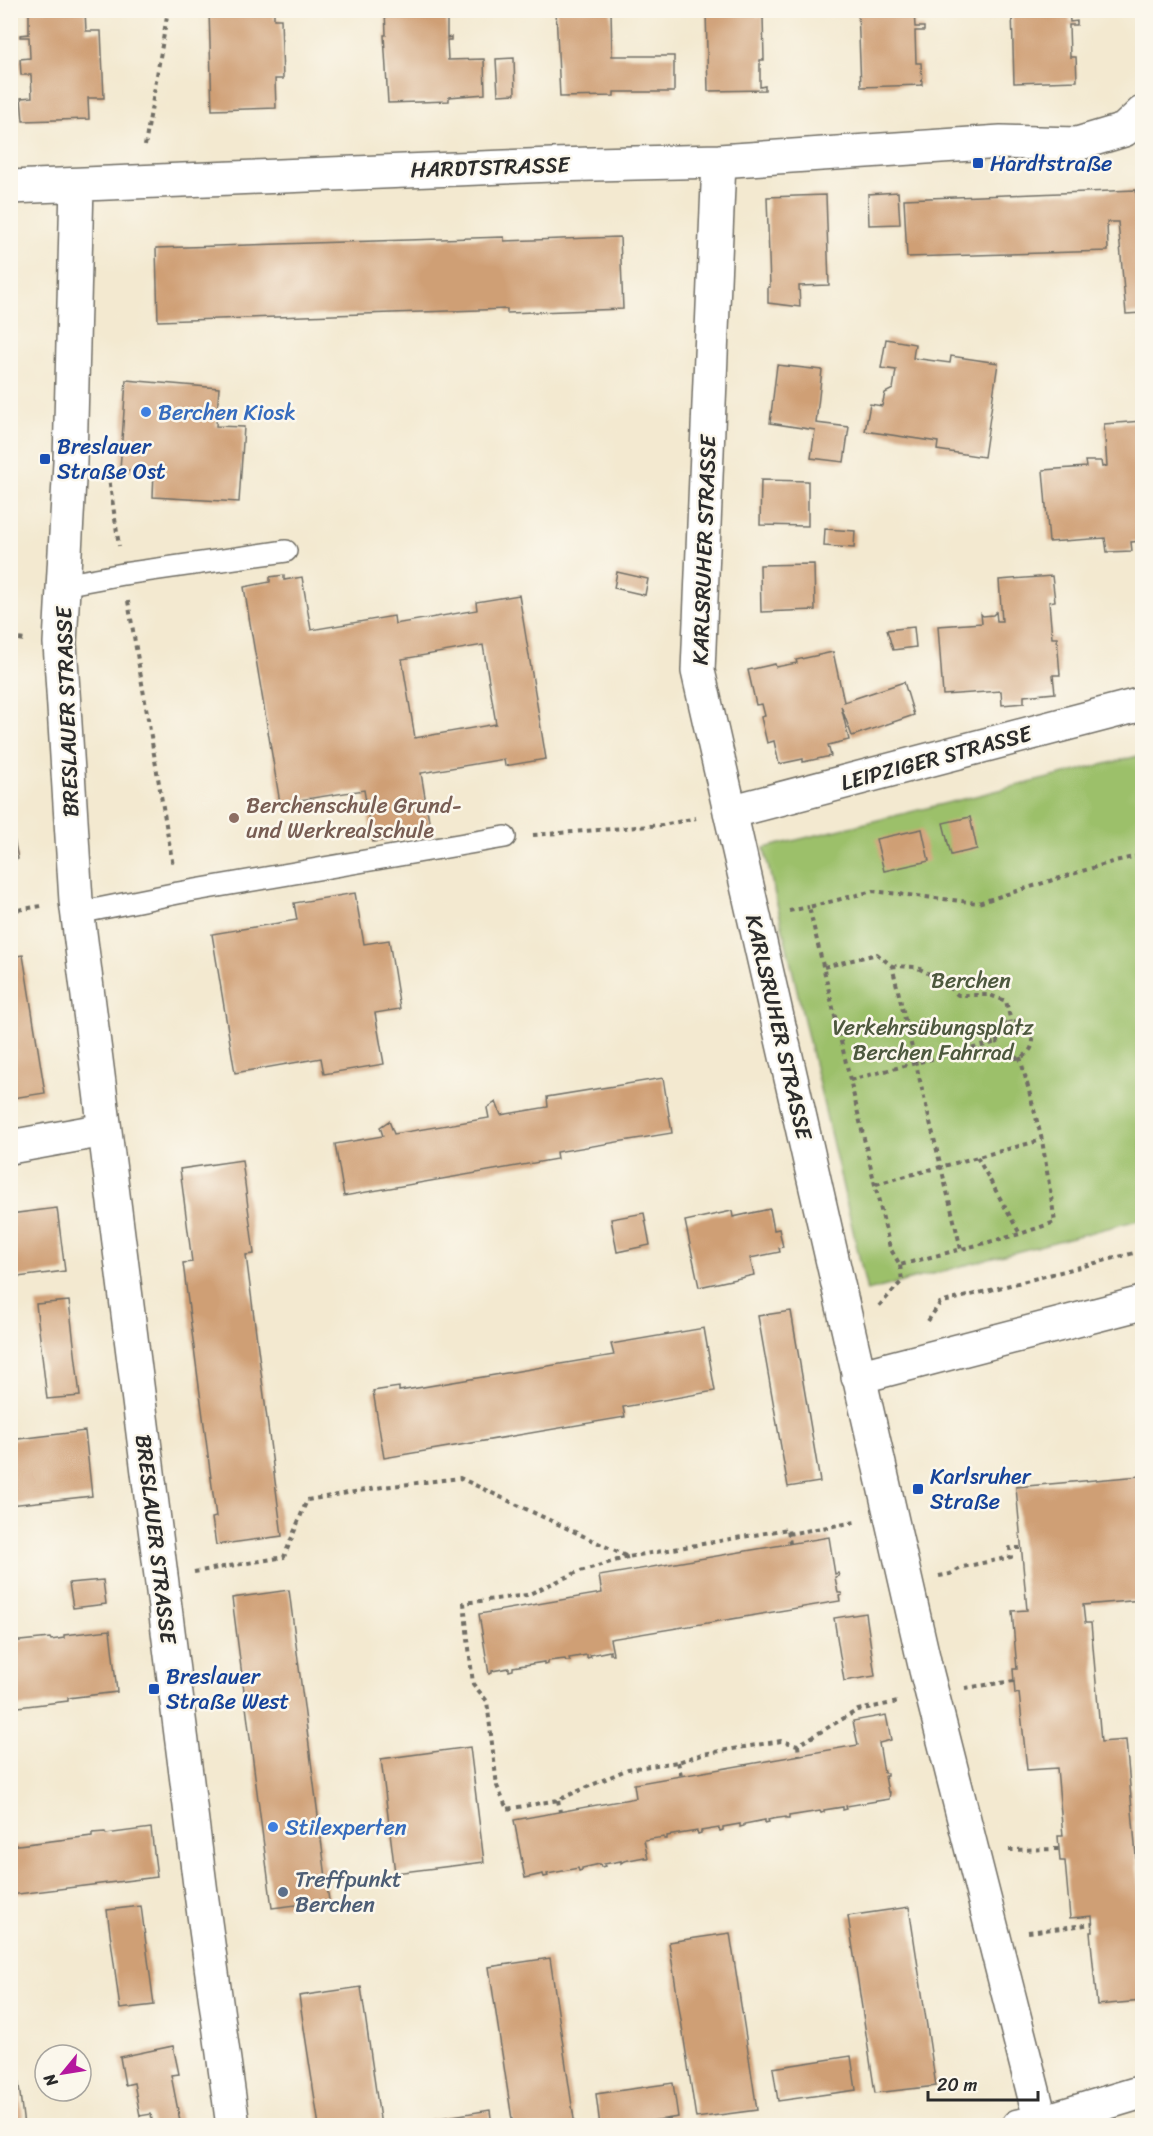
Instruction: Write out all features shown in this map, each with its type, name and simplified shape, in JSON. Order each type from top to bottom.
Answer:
[{"type":"street","name":"HARDTSTRASSE","points":[[10,187],[552,165],[719,161],[1001,142],[1077,144],[1136,129]]},
{"type":"street","name":"KARLSRUHER STRASSE","points":[[719,161],[698,671],[890,1517],[994,1937],[1034,2124]]},
{"type":"street","name":"BRESLAUER STRASSE","points":[[77,185],[71,437],[60,643],[78,913],[161,1578],[233,2126]]},
{"type":"street","name":"LEIPZIGER STRASSE","points":[[730,812],[1143,704]]},
{"type":"street","points":[[10,1147],[104,1130]]},
{"type":"street","points":[[858,1377],[1143,1303]]},
{"type":"street","points":[[1034,2124],[1143,2092]]},
{"type":"lane","points":[[63,585],[286,550]]},
{"type":"lane","points":[[78,913],[178,893],[506,837]]},
{"type":"path","points":[[140,181],[168,10]]},
{"type":"path","points":[[71,437],[109,478],[123,574],[178,893]]},
{"type":"path","points":[[506,837],[663,825]]},
{"type":"path","points":[[878,1307],[902,1281],[900,1265],[890,1248],[809,907],[873,891],[978,903],[1115,861],[1143,855]]},
{"type":"path","points":[[824,966],[877,954],[892,966],[916,967],[939,979],[958,995],[989,995],[1006,1001],[1011,1022]]},
{"type":"path","points":[[892,966],[961,1249]]},
{"type":"path","points":[[1011,1022],[1023,1023],[1032,1034],[1033,1043],[1030,1049],[1020,1057],[1014,1058],[998,1048],[1000,1030],[1011,1022]]},
{"type":"path","points":[[850,1080],[997,1042]]},
{"type":"path","points":[[900,1265],[1020,1234],[1055,1222],[1042,1140],[1020,1057]]},
{"type":"path","points":[[876,1184],[1042,1140]]},
{"type":"path","points":[[977,1157],[1020,1234]]},
{"type":"path","points":[[897,1366],[940,1303],[1143,1251]]},
{"type":"path","points":[[161,1578],[284,1557],[307,1500],[383,1487],[460,1478],[628,1557]]},
{"type":"path","points":[[788,1534],[890,1517]]},
{"type":"path","points":[[790,1544],[788,1529],[628,1557],[580,1571],[527,1595],[464,1603],[473,1684],[487,1701],[497,1786],[507,1809],[558,1800],[628,1769],[678,1762],[702,1754],[782,1741],[798,1745],[858,1710],[932,1694],[1014,1681]]},
{"type":"path","points":[[906,1583],[950,1574],[963,1567],[1011,1557],[1010,1548],[1020,1548]]},
{"type":"path","points":[[798,1745],[799,1755]]},
{"type":"path","points":[[678,1762],[681,1775]]},
{"type":"path","points":[[558,1800],[560,1812]]},
{"type":"path","points":[[972,1851],[1059,1849]]},
{"type":"path","points":[[994,1937],[1093,1924]]},
{"type":"green space","name":"Berchen","points":[[1142,755],[1142,1219],[867,1291],[764,848]]},
{"type":"building","points":[[29,10],[85,10],[86,31],[101,31],[104,98],[88,98],[89,119],[23,121],[21,98],[32,97],[31,75],[21,75],[20,59],[30,58],[29,37],[20,37],[20,35],[29,34]]},
{"type":"building","points":[[209,10],[274,10],[274,19],[281,19],[283,79],[275,79],[276,108],[212,110]]},
{"type":"building","points":[[385,10],[445,10],[445,18],[449,17],[447,38],[451,37],[451,40],[447,40],[448,60],[484,59],[485,94],[449,97],[449,101],[388,103],[384,35],[386,35]]},
{"type":"building","points":[[556,10],[611,10],[612,56],[674,56],[674,92],[614,92],[614,96],[560,97]]},
{"type":"building","points":[[706,10],[757,10],[757,17],[763,16],[764,60],[760,60],[760,87],[765,86],[765,90],[708,91]]},
{"type":"building","points":[[858,10],[914,10],[915,27],[924,27],[924,31],[915,31],[916,63],[921,63],[922,85],[861,87]]},
{"type":"building","points":[[1012,10],[1069,10],[1070,22],[1077,21],[1077,25],[1069,25],[1070,57],[1076,57],[1077,81],[1014,83]]},
{"type":"building","points":[[514,58],[515,94],[498,95],[496,59]]},
{"type":"building","points":[[1136,190],[1138,221],[1142,220],[1142,313],[1126,314],[1118,222],[1107,222],[1108,251],[907,257],[904,199]]},
{"type":"building","points":[[898,192],[900,224],[869,225],[868,194]]},
{"type":"building","points":[[826,195],[829,285],[799,286],[800,307],[768,303],[768,287],[770,287],[767,197]]},
{"type":"building","points":[[504,237],[504,241],[620,237],[623,309],[507,313],[507,309],[158,321],[156,248]]},
{"type":"building","points":[[886,339],[915,344],[913,358],[950,363],[951,356],[998,363],[984,457],[937,450],[938,442],[865,431],[870,404],[882,406],[885,393],[893,389],[896,370],[881,368]]},
{"type":"building","points":[[777,365],[822,370],[816,423],[849,427],[844,462],[811,458],[815,430],[770,423]]},
{"type":"building","points":[[126,380],[219,388],[216,426],[244,427],[239,502],[153,497],[154,471],[120,470]]},
{"type":"building","points":[[1142,421],[1142,541],[1131,542],[1132,551],[1107,552],[1105,538],[1049,542],[1043,470],[1086,467],[1085,461],[1101,461],[1102,467],[1107,466],[1104,424]]},
{"type":"building","points":[[761,480],[808,481],[808,526],[760,525]]},
{"type":"building","points":[[825,529],[855,531],[854,548],[824,546]]},
{"type":"building","points":[[814,564],[815,610],[761,612],[760,565]]},
{"type":"building","points":[[617,572],[648,579],[645,595],[614,588]]},
{"type":"building","points":[[284,575],[284,580],[302,577],[311,630],[394,616],[395,624],[477,610],[476,602],[519,595],[546,759],[505,766],[504,759],[421,773],[431,833],[373,842],[364,790],[280,803],[244,587],[270,582],[270,577]],"holes":[[[483,645],[496,724],[415,738],[402,659]]]},
{"type":"building","points":[[1052,576],[1055,601],[1049,602],[1052,638],[1057,638],[1060,675],[1053,675],[1055,693],[1024,696],[1024,703],[1002,705],[1001,691],[943,695],[938,626],[982,623],[981,614],[983,616],[993,615],[996,612],[997,621],[1002,621],[999,580]]},
{"type":"building","points":[[914,627],[916,647],[893,650],[887,630]]},
{"type":"building","points":[[833,652],[844,702],[904,682],[914,715],[852,736],[841,706],[849,740],[828,745],[831,756],[779,764],[774,741],[767,743],[761,717],[765,716],[762,704],[756,705],[748,670],[775,664],[776,667],[797,663],[796,660]]},
{"type":"building","points":[[970,817],[977,849],[951,855],[943,823]]},
{"type":"building","points":[[10,818],[18,859],[10,861]]},
{"type":"building","points":[[922,829],[929,861],[884,871],[876,839]]},
{"type":"building","points":[[355,893],[364,944],[389,940],[400,1009],[375,1013],[384,1064],[324,1074],[321,1058],[235,1073],[212,934],[297,920],[294,903]]},
{"type":"building","points":[[23,955],[45,1093],[13,1098],[10,1082],[10,957]]},
{"type":"building","points":[[663,1078],[672,1133],[556,1152],[557,1159],[344,1196],[335,1144],[383,1136],[380,1127],[389,1121],[394,1134],[489,1118],[487,1108],[496,1102],[501,1115],[548,1107],[547,1097]]},
{"type":"building","points":[[242,1160],[254,1254],[246,1255],[282,1536],[216,1545],[212,1518],[216,1517],[183,1263],[192,1262],[180,1169]]},
{"type":"building","points":[[57,1208],[65,1271],[10,1278],[10,1214]]},
{"type":"building","points":[[770,1209],[774,1230],[779,1229],[783,1247],[779,1248],[780,1252],[750,1258],[754,1275],[699,1287],[685,1221],[732,1211],[733,1217]]},
{"type":"building","points":[[644,1213],[650,1245],[617,1252],[611,1219]]},
{"type":"building","points":[[69,1301],[80,1396],[47,1399],[36,1304]]},
{"type":"building","points":[[791,1311],[820,1482],[788,1487],[758,1316]]},
{"type":"building","points":[[704,1328],[715,1391],[623,1407],[625,1417],[384,1458],[373,1391],[399,1387],[399,1391],[614,1355],[611,1344]]},
{"type":"building","points":[[85,1431],[92,1496],[10,1505],[10,1440]]},
{"type":"building","points":[[1140,1476],[1142,1600],[1083,1605],[1085,1623],[1091,1623],[1101,1742],[1126,1740],[1139,1891],[1142,1890],[1142,2001],[1097,2005],[1090,1932],[1093,1932],[1092,1916],[1070,1918],[1065,1861],[1060,1861],[1058,1836],[1063,1836],[1057,1768],[1027,1770],[1019,1693],[1015,1694],[1013,1669],[1017,1669],[1012,1611],[1027,1610],[1016,1487]]},
{"type":"building","points":[[829,1537],[835,1574],[838,1573],[839,1576],[835,1577],[838,1593],[842,1595],[839,1596],[840,1601],[610,1639],[613,1654],[610,1654],[610,1651],[590,1655],[591,1657],[587,1658],[587,1655],[569,1658],[570,1661],[565,1659],[548,1661],[548,1664],[544,1665],[544,1662],[513,1667],[513,1670],[509,1671],[509,1668],[492,1671],[489,1674],[479,1614],[602,1593],[599,1576]]},
{"type":"building","points":[[103,1580],[106,1604],[73,1608],[69,1583]]},
{"type":"building","points":[[289,1590],[329,1901],[272,1908],[232,1598]]},
{"type":"building","points":[[866,1613],[875,1676],[844,1681],[834,1618]]},
{"type":"building","points":[[110,1630],[117,1692],[10,1708],[10,1642],[50,1638],[51,1640],[64,1638],[64,1635]]},
{"type":"building","points":[[886,1715],[891,1740],[879,1743],[884,1773],[887,1773],[885,1776],[888,1792],[890,1792],[889,1799],[846,1806],[847,1809],[843,1810],[843,1807],[824,1810],[821,1813],[820,1811],[789,1816],[789,1819],[786,1817],[768,1820],[769,1822],[765,1823],[765,1820],[744,1824],[740,1827],[740,1824],[723,1827],[720,1831],[719,1828],[701,1831],[698,1834],[697,1831],[667,1836],[667,1839],[664,1837],[644,1840],[648,1859],[644,1857],[621,1863],[621,1861],[604,1864],[605,1866],[601,1867],[600,1864],[582,1868],[579,1871],[578,1868],[547,1874],[548,1876],[544,1877],[543,1874],[525,1878],[514,1820],[636,1798],[634,1784],[858,1745],[853,1721]]},
{"type":"building","points":[[470,1747],[484,1862],[395,1873],[381,1759]]},
{"type":"building","points":[[151,1828],[157,1877],[10,1895],[10,1846],[92,1836],[92,1833],[105,1832],[106,1834]]},
{"type":"building","points":[[141,1906],[154,2005],[120,2009],[107,1910]]},
{"type":"building","points":[[909,1907],[936,2086],[875,2093],[848,1916]]},
{"type":"building","points":[[730,1933],[757,2110],[696,2118],[669,1942]]},
{"type":"building","points":[[550,1958],[575,2126],[513,2126],[489,1967]]},
{"type":"building","points":[[361,1987],[381,2126],[319,2126],[299,1996]]},
{"type":"building","points":[[10,2030],[12,2030],[24,2126],[10,2126]]},
{"type":"building","points":[[173,2046],[179,2074],[171,2075],[181,2126],[153,2126],[151,2114],[140,2116],[134,2083],[125,2085],[120,2057]]},
{"type":"building","points":[[851,2056],[856,2090],[778,2101],[773,2068]]},
{"type":"building","points":[[673,2083],[678,2117],[618,2126],[600,2126],[596,2094]]},
{"type":"building","points":[[490,2110],[492,2126],[409,2126],[409,2123]]},
{"type":"place","name":"Hardtstraße","points":[[978,163]]},
{"type":"place","name":"Berchen Kiosk","points":[[146,412]]},
{"type":"place","name":"Breslauer Straße Ost","points":[[45,459]]},
{"type":"place","name":"Berchenschule Grund- und Werkrealschule","points":[[234,818]]},
{"type":"place","name":"Karlsruher Straße","points":[[918,1489]]},
{"type":"place","name":"Breslauer Straße West","points":[[154,1689]]},
{"type":"place","name":"Stilexperten","points":[[273,1827]]},
{"type":"place","name":"Treffpunkt Berchen","points":[[283,1892]]},
{"type":"park label","name":"Verkehrsübungsplatz Berchen Fahrrad","points":[[933,1040]]}]
